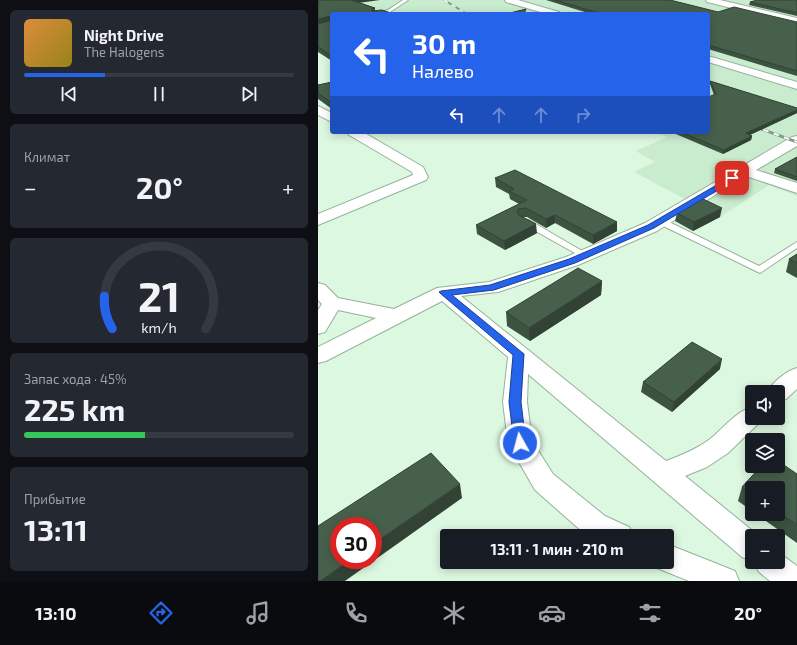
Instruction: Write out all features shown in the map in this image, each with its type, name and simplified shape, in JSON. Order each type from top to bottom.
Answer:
[{"type":"street","points":[[510,0],[549,12]]},
{"type":"street","points":[[710,0],[797,22]]},
{"type":"street","points":[[710,60],[797,86]]},
{"type":"street","points":[[318,110],[330,117]]},
{"type":"street","points":[[318,220],[421,177],[418,170],[357,134]]},
{"type":"street","points":[[318,356],[444,292],[491,288],[585,256],[660,221],[797,140]]},
{"type":"street","points":[[744,171],[797,188]]},
{"type":"street","points":[[318,289],[332,303],[397,316]]},
{"type":"street","points":[[444,292],[745,542]]},
{"type":"street","points":[[318,327],[332,303]]},
{"type":"street","points":[[518,354],[515,402],[520,443],[544,482],[595,525],[604,529]]},
{"type":"street","points":[[785,387],[797,376]]},
{"type":"street","points":[[663,474],[698,460],[719,446],[745,422]]},
{"type":"street","points":[[674,561],[724,581]]},
{"type":"street","points":[[777,569],[792,581]]},
{"type":"lane","points":[[385,12],[389,11],[406,0]]},
{"type":"lane","points":[[523,220],[585,256]]},
{"type":"lane","points":[[660,221],[760,270],[797,244]]},
{"type":"shaded area","points":[[318,0],[797,0],[797,196],[769,185],[720,217],[693,231],[669,218],[696,205],[634,172],[655,162],[636,151],[667,137],[660,134],[710,134],[710,12],[330,12],[330,40],[318,43]]},
{"type":"building","points":[[318,0],[351,0],[375,8],[372,9],[372,11],[382,10],[388,12],[330,12],[330,16],[318,19]]},
{"type":"building","points":[[555,0],[670,0],[718,12],[734,7],[797,22],[797,71],[710,46],[710,12],[595,12]]},
{"type":"building","points":[[757,0],[797,0],[797,13],[750,2]]},
{"type":"building","points":[[526,9],[525,12],[514,12]]},
{"type":"building","points":[[330,21],[330,55],[318,47],[318,24]]},
{"type":"building","points":[[710,81],[797,108],[797,110],[746,133],[752,136],[724,150],[686,134],[710,134],[710,96],[716,94]]},
{"type":"building","points":[[330,82],[330,102],[318,93],[318,85]]},
{"type":"building","points":[[797,157],[797,177],[775,169]]},
{"type":"building","points":[[515,170],[617,222],[593,235],[555,215],[546,219],[526,208],[518,209],[517,212],[519,215],[536,224],[504,241],[476,225],[527,200],[509,191],[514,189],[495,178]]},
{"type":"building","points":[[701,198],[722,208],[694,222],[677,213]]},
{"type":"building","points":[[797,254],[797,263],[789,259]]},
{"type":"building","points":[[578,268],[602,281],[529,328],[506,312]]},
{"type":"building","points":[[692,342],[722,359],[674,402],[643,382]]},
{"type":"building","points":[[431,453],[460,484],[382,538],[382,517],[332,517]]},
{"type":"building","points":[[785,466],[797,474],[797,525],[785,517],[785,481],[747,481],[755,473],[785,473]]},
{"type":"building","points":[[330,518],[330,569],[337,569],[320,581],[318,581],[318,526]]},
{"type":"railway","points":[[444,0],[464,12]]},
{"type":"railway","points":[[753,126],[797,142]]},
{"type":"route","points":[[520,443],[515,402],[518,354],[444,292],[491,288],[572,261],[651,227],[732,178]]}]
